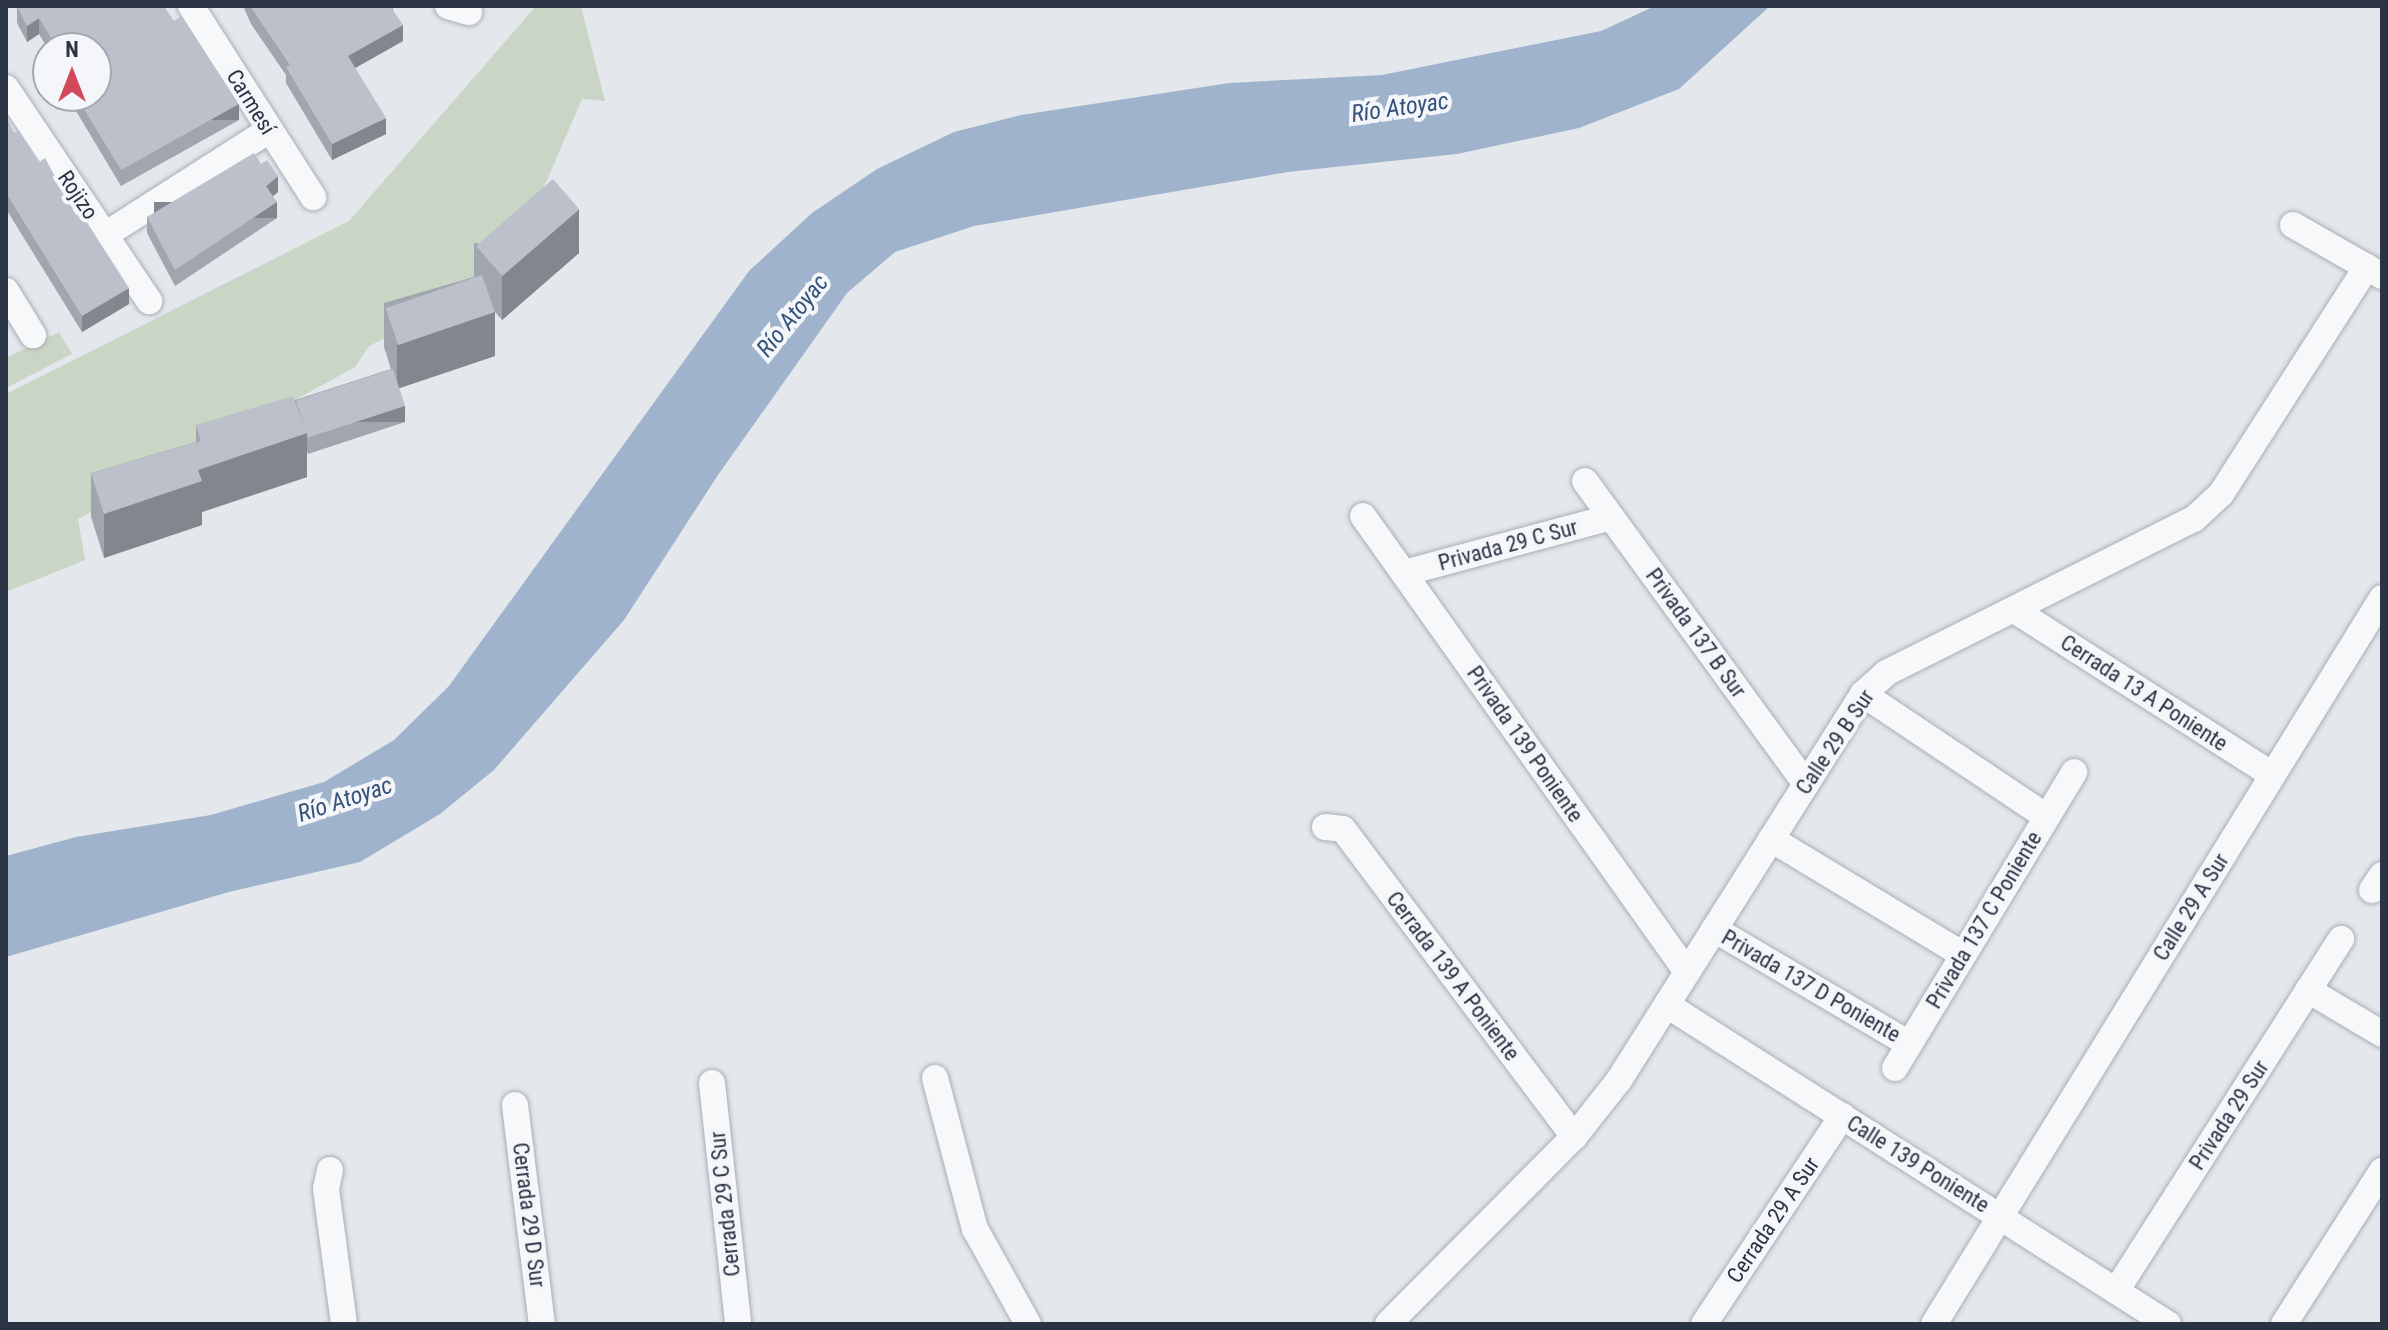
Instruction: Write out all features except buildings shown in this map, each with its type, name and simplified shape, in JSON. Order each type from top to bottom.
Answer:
[{"type":"street","name":"Carmesí","points":[[191,6],[313,197]]},
{"type":"street","name":"Rojizo","points":[[6,88],[149,301]]},
{"type":"street","points":[[105,235],[269,130]]},
{"type":"street","points":[[2293,225],[2374,272]]},
{"type":"street","name":"Calle 29 B Sur","points":[[1388,1324],[1574,1137],[1667,1005],[1863,694],[1886,673],[2016,611],[2194,519],[2221,494],[2374,272]]},
{"type":"street","points":[[6,291],[33,335]]},
{"type":"street","name":"Privada 137 B Sur","points":[[1585,481],[1806,784]]},
{"type":"street","name":"Privada 139 Poniente","points":[[1363,516],[1687,972]]},
{"type":"street","name":"Privada 29 C Sur","points":[[1404,573],[1611,517]]},
{"type":"street","name":"Calle 29 A Sur","points":[[2000,1217],[2382,598]]},
{"type":"street","name":"Cerrada 13 A Poniente","points":[[2016,611],[2272,775]]},
{"type":"street","points":[[1863,694],[2047,817]]},
{"type":"street","name":"Privada 137 C Poniente","points":[[1895,1068],[2074,772]]},
{"type":"street","name":"Cerrada 139 A Poniente","points":[[1325,827],[1343,829],[1574,1137]]},
{"type":"street","points":[[1771,839],[1963,955]]},
{"type":"street","name":"Privada 137 D Poniente","points":[[1714,929],[1909,1044]]},
{"type":"street","name":"Privada 29 Sur","points":[[2116,1291],[2341,939]]},
{"type":"street","points":[[2308,990],[2382,1034]]},
{"type":"street","name":"Calle 139 Poniente","points":[[1667,1005],[2165,1323]]},
{"type":"street","points":[[935,1078],[975,1229],[1028,1324]]},
{"type":"street","name":"Cerrada 29 C Sur","points":[[712,1083],[738,1324]]},
{"type":"street","name":"Cerrada 29 D Sur","points":[[515,1105],[542,1324]]},
{"type":"street","name":"Cerrada 29 A Sur","points":[[1704,1324],[1842,1116]]},
{"type":"street","points":[[330,1170],[326,1189],[344,1324]]},
{"type":"street","points":[[2284,1324],[2382,1171]]},
{"type":"street","points":[[1934,1324],[2000,1217]]},
{"type":"green space","points":[[536,6],[581,6],[605,101],[582,99],[530,219],[451,305],[369,346],[355,367],[78,519],[85,560],[6,592],[6,394],[349,221]]},
{"type":"green space","points":[[59,332],[72,354],[6,388],[6,358]]},
{"type":"water","name":"Río Atoyac","points":[[1655,6],[1770,6],[1679,89],[1579,128],[1457,154],[1288,172],[974,226],[895,252],[847,293],[718,475],[624,620],[494,770],[440,814],[360,862],[229,892],[6,957],[6,856],[76,837],[211,815],[324,782],[394,740],[449,686],[749,271],[812,213],[877,169],[954,132],[1021,115],[1229,83],[1382,75],[1601,31]]}]
